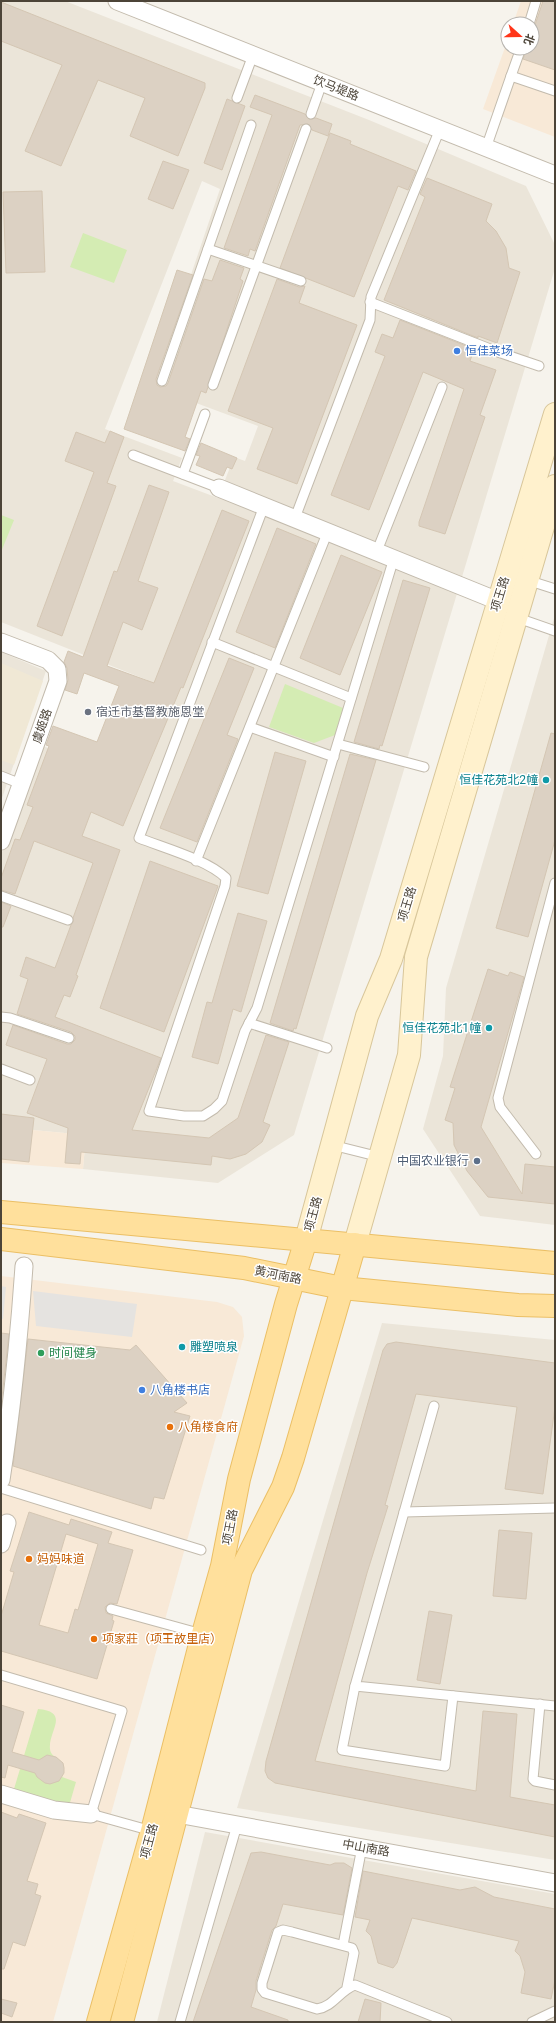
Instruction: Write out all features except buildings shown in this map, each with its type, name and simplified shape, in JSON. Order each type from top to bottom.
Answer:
[{"type":"main road","name":"项王路","points":[[517,577],[555,414]]},
{"type":"main road","name":"项王路","points":[[98,2022],[152,1831],[202,1634],[222,1566],[239,1480],[367,1016],[391,959],[504,611],[555,486]]},
{"type":"main road","name":"项王路","points":[[122,2022],[241,1570],[282,1487],[355,1244],[409,1055],[416,956],[504,611]]},
{"type":"main road","points":[[1,1212],[555,1263]]},
{"type":"main road","name":"黄河南路","points":[[1,1239],[244,1268],[342,1288],[518,1305],[555,1306]]},
{"type":"street","name":"饮马堤路","points":[[117,1],[555,175]]},
{"type":"street","points":[[219,488],[394,558],[504,611]]},
{"type":"street","name":"虞姬路","points":[[1,642],[48,660],[57,669],[58,681],[1,841]]},
{"type":"street","points":[[1,1480],[11,1419],[24,1266]]},
{"type":"street","points":[[1,1544],[7,1523]]},
{"type":"street","points":[[1,1794],[54,1810],[91,1814]]},
{"type":"street","name":"中山南路","points":[[177,1814],[555,1883]]},
{"type":"lane","points":[[531,16],[536,1]]},
{"type":"lane","points":[[237,98],[253,55]]},
{"type":"lane","points":[[486,148],[518,56]]},
{"type":"lane","points":[[511,76],[555,91]]},
{"type":"lane","points":[[311,114],[322,82]]},
{"type":"lane","points":[[162,381],[252,125]]},
{"type":"lane","points":[[213,385],[306,129]]},
{"type":"lane","points":[[295,518],[370,320],[370,302],[440,129]]},
{"type":"lane","points":[[208,249],[301,281]]},
{"type":"lane","points":[[370,302],[498,352],[539,366]]},
{"type":"lane","points":[[377,551],[442,387]]},
{"type":"lane","points":[[183,474],[205,414]]},
{"type":"lane","points":[[133,455],[219,488]]},
{"type":"lane","points":[[264,506],[139,838],[218,871],[226,878],[225,886],[149,1111],[184,1116],[203,1116],[214,1109],[222,1101],[249,1023],[257,1008],[394,558]]},
{"type":"lane","points":[[196,861],[328,531]]},
{"type":"lane","points":[[517,577],[555,589]]},
{"type":"lane","points":[[504,611],[555,631]]},
{"type":"lane","points":[[212,642],[351,698]]},
{"type":"lane","points":[[250,727],[334,756]]},
{"type":"lane","points":[[338,744],[424,767]]},
{"type":"lane","points":[[1,776],[21,784]]},
{"type":"lane","points":[[536,1154],[500,1107],[498,1098],[555,883]]},
{"type":"lane","points":[[1,896],[68,920]]},
{"type":"lane","points":[[1,1017],[10,1018],[69,1038]]},
{"type":"lane","points":[[249,1023],[326,1048]]},
{"type":"lane","points":[[1,1069],[30,1080]]},
{"type":"lane","points":[[332,1145],[380,1157]]},
{"type":"lane","points":[[434,1406],[355,1686],[342,1750],[446,1766],[453,1696]]},
{"type":"lane","points":[[1,1488],[201,1550]]},
{"type":"lane","points":[[404,1512],[555,1508]]},
{"type":"lane","points":[[111,1609],[202,1634]]},
{"type":"lane","points":[[1,1675],[122,1711],[91,1814],[152,1831]]},
{"type":"lane","points":[[355,1686],[555,1706]]},
{"type":"lane","points":[[540,1704],[533,1779],[535,1781],[555,1785]]},
{"type":"lane","points":[[180,2022],[237,1824]]},
{"type":"lane","points":[[343,1945],[362,1847]]},
{"type":"lane","points":[[347,1987],[354,1953],[352,1948],[283,1930],[278,1932],[262,1989],[265,1993],[317,2009],[324,2008],[347,1987],[355,1985],[364,1987],[447,2022]]},
{"type":"lane","points":[[532,2022],[555,2011]]},
{"type":"shaded area","points":[[1,1],[65,1],[369,120],[526,186],[555,245],[555,268],[294,1135],[218,1183],[83,1169],[86,1135],[1,1127],[1,855],[40,745],[112,772],[147,680],[1,622]],"holes":[[[202,181],[220,189],[153,387],[258,426],[245,461],[234,457],[218,498],[173,481],[182,458],[105,429]]]},
{"type":"shaded area","points":[[521,1],[555,1],[555,137],[483,109],[502,56],[540,56],[540,16],[516,16]]},
{"type":"shaded area","points":[[555,615],[555,1225],[480,1216],[423,1129],[443,1056],[446,988]]},
{"type":"shaded area","points":[[1,652],[46,671],[1,801]]},
{"type":"shaded area","points":[[1,663],[43,681],[14,765],[1,760]]},
{"type":"shaded area","points":[[1,1127],[86,1135],[83,1169],[1,1163]]},
{"type":"shaded area","points":[[1,1276],[217,1302],[233,1307],[242,1317],[244,1336],[53,2022],[1,2022]]},
{"type":"shaded area","points":[[1,1286],[6,1287],[3,1319],[1,1318]]},
{"type":"shaded area","points":[[33,1291],[137,1304],[132,1337],[36,1326]]},
{"type":"shaded area","points":[[382,1323],[555,1340],[555,1860],[237,1808]]},
{"type":"shaded area","points":[[205,1832],[555,1894],[555,2022],[157,2022]]},
{"type":"green space","points":[[83,233],[127,250],[114,283],[70,267]]},
{"type":"green space","points":[[1,515],[14,520],[1,552]]},
{"type":"green space","points":[[285,684],[343,708],[335,735],[314,743],[269,727]]},
{"type":"green space","points":[[38,1709],[54,1714],[56,1718],[56,1723],[50,1742],[50,1749],[53,1756],[64,1766],[62,1777],[76,1782],[69,1806],[14,1789]]},
{"type":"place","name":"恒佳菜场","points":[[457,351]]},
{"type":"place","name":"宿迁市基督教施恩堂","points":[[88,712]]},
{"type":"place","name":"恒佳花苑北2幢","points":[[546,780]]},
{"type":"place","name":"恒佳花苑北1幢","points":[[489,1028]]},
{"type":"place","name":"中国农业银行","points":[[477,1161]]},
{"type":"place","name":"雕塑喷泉","points":[[182,1347]]},
{"type":"place","name":"时间健身","points":[[41,1353]]},
{"type":"place","name":"八角楼书店","points":[[142,1390]]},
{"type":"place","name":"八角楼食府","points":[[170,1427]]},
{"type":"place","name":"妈妈味道","points":[[29,1559]]},
{"type":"place","name":"项家莊（项王故里店）","points":[[94,1639]]}]
